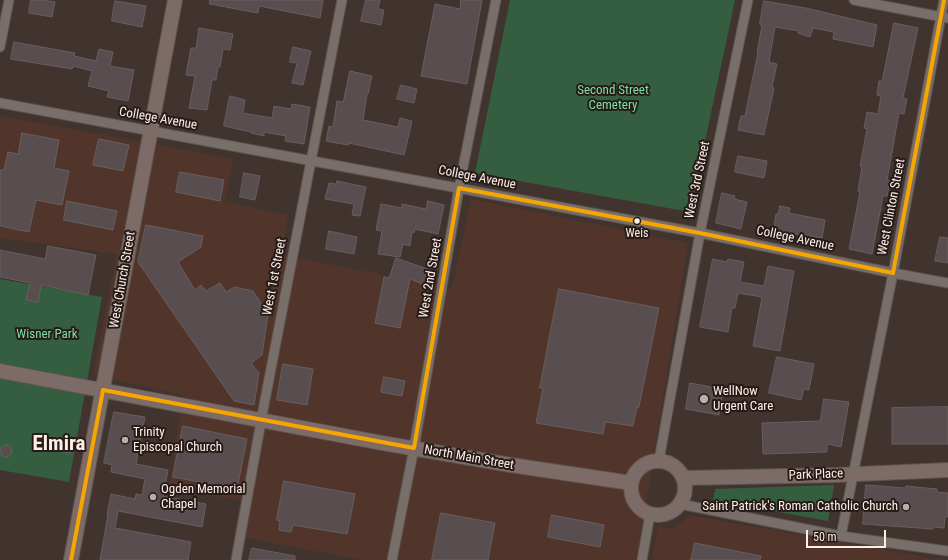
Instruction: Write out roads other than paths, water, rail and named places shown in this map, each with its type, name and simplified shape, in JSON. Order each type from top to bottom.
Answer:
[{"type":"main road","name":"West Church Street","points":[[72,560],[175,0]]},
{"type":"main road","name":"North Main Street","points":[[0,371],[414,448],[511,465],[631,483]]},
{"type":"main road","points":[[659,460],[671,464],[676,467],[684,478],[685,491],[680,504],[670,512],[663,515],[650,514],[634,502],[631,483],[636,471],[646,463],[659,460]]},
{"type":"main road","name":"Park Place","points":[[684,478],[948,470]]},
{"type":"street","points":[[0,47],[9,0]]},
{"type":"street","name":"West 1st Street","points":[[236,560],[261,420],[342,0]]},
{"type":"street","name":"West 2nd Street","points":[[392,560],[414,448],[459,188],[496,0]]},
{"type":"street","name":"West 3rd Street","points":[[659,460],[700,233],[748,0]]},
{"type":"street","points":[[854,0],[945,17]]},
{"type":"street","name":"West Clinton Street","points":[[842,536],[945,17],[944,0]]},
{"type":"street","name":"College Avenue","points":[[0,103],[700,233],[893,274],[948,283]]},
{"type":"street","points":[[680,504],[842,536],[948,551]]},
{"type":"street","points":[[642,560],[650,514]]},
{"type":"place","name":"Weis","points":[[637,221]]},
{"type":"place","name":"WellNow Urgent Care","points":[[704,399]]},
{"type":"place","name":"Trinity Episcopal Church","points":[[125,440]]},
{"type":"place","name":"Ogden Memorial Chapel","points":[[153,497]]},
{"type":"place","name":"Saint Patrick's Roman Catholic Church","points":[[906,507]]},
{"type":"district","name":"Elmira","points":[[59,445]]},
{"type":"park label","name":"Second Street Cemetery","points":[[613,98]]},
{"type":"park label","name":"Wisner Park","points":[[47,335]]}]
